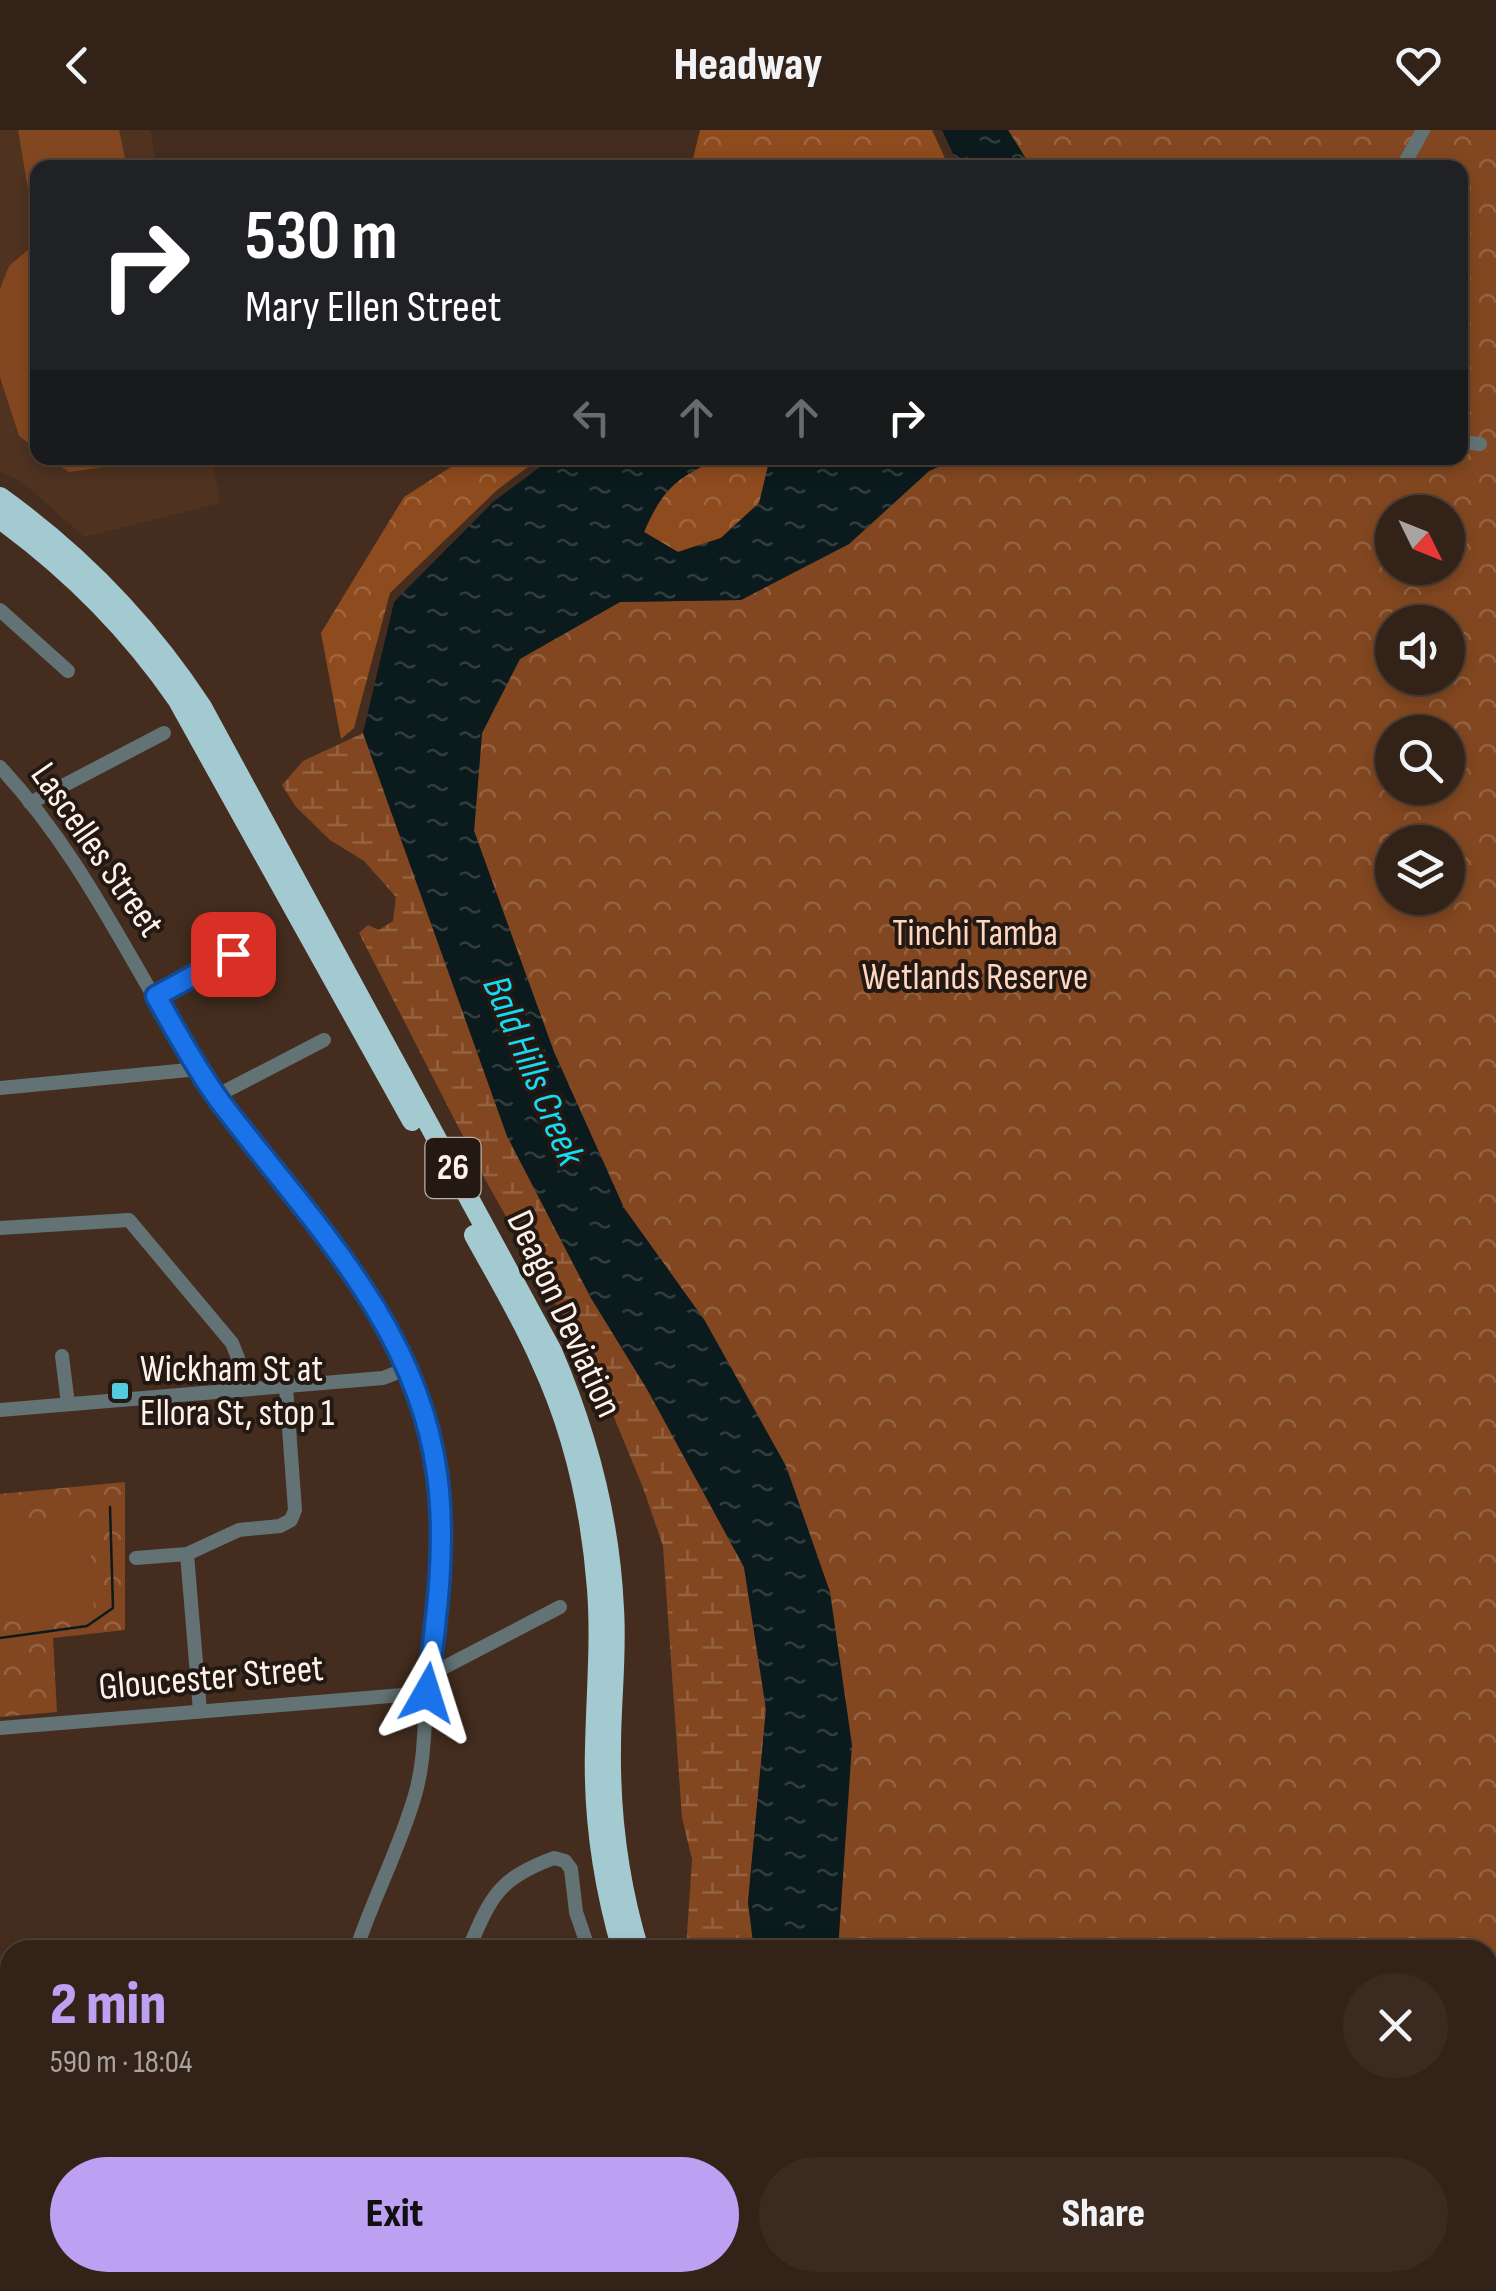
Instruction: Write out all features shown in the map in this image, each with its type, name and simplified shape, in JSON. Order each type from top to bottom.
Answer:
[{"type":"highway","name":"Deagon Deviation","points":[[0,497],[75,555],[115,594],[165,652],[202,706],[552,1351],[590,1451],[608,1539],[615,1627],[610,1744],[613,1813],[624,1894],[636,1940]]},
{"type":"highway","name":"Deagon Deviation","points":[[0,519],[97,601],[138,646],[177,699],[542,1362],[575,1457],[594,1557],[598,1616],[594,1750],[597,1810],[604,1874],[620,1940]]},
{"type":"street","points":[[1407,160],[1424,130]]},
{"type":"street","points":[[1468,443],[1480,444]]},
{"type":"street","points":[[0,610],[68,671]]},
{"type":"street","points":[[30,803],[164,734]]},
{"type":"street","name":"Lascelles Street","points":[[0,767],[85,875],[216,1096],[353,1272],[380,1314],[408,1368],[431,1442],[440,1502],[421,1768],[415,1798],[360,1940]]},
{"type":"street","points":[[156,996],[226,959],[242,945]]},
{"type":"street","points":[[216,1096],[324,1040]]},
{"type":"street","points":[[0,1088],[199,1070]]},
{"type":"street","points":[[0,1228],[129,1220],[232,1343],[238,1358],[241,1390]]},
{"type":"street","points":[[62,1356],[68,1404]]},
{"type":"street","points":[[0,1410],[383,1378],[408,1368]]},
{"type":"street","points":[[136,1558],[187,1554],[239,1530],[295,1524],[286,1387]]},
{"type":"street","points":[[187,1554],[200,1711]]},
{"type":"street","points":[[430,1671],[437,1671],[560,1607]]},
{"type":"street","name":"Gloucester Street","points":[[0,1728],[427,1693]]},
{"type":"street","points":[[472,1940],[490,1899],[504,1883],[549,1860],[565,1861],[571,1869],[576,1912],[586,1940]]},
{"type":"shaded area","points":[[0,130],[150,130],[156,160],[30,160],[30,465],[213,465],[220,503],[84,537],[21,481],[0,472]]},
{"type":"green space","points":[[18,130],[119,130],[125,160],[30,160],[30,201]]},
{"type":"green space","points":[[700,130],[932,130],[946,160],[693,160]]},
{"type":"green space","name":"Tinchi Tamba Wetlands Reserve","points":[[1008,130],[1496,130],[1496,1940],[838,1940],[705,1321],[624,1208],[554,1052],[474,831],[482,733],[519,659],[620,602],[741,600],[849,544],[929,471],[942,465],[1468,465],[1468,160],[1027,160]]},
{"type":"green space","points":[[30,248],[30,444],[19,436],[0,377],[0,289],[9,266]]},
{"type":"green space","points":[[59,465],[118,465],[69,472]]},
{"type":"green space","points":[[454,465],[531,465],[497,490],[390,593],[354,728],[341,739],[321,633],[404,497]]},
{"type":"green space","points":[[706,465],[768,466],[760,502],[721,538],[678,552],[644,532],[665,494]]},
{"type":"green space","points":[[363,733],[507,1136],[591,1298],[647,1389],[744,1567],[766,1709],[748,1902],[753,1940],[687,1940],[692,1859],[682,1818],[663,1546],[599,1381],[486,1181],[359,933],[368,925],[379,930],[393,921],[396,897],[364,861],[330,840],[296,807],[282,785],[303,761]]},
{"type":"green space","points":[[125,1482],[125,1630],[53,1638],[57,1712],[0,1717],[0,1494]]},
{"type":"green space","points":[[89,1516],[94,1610],[0,1618],[0,1523]]},
{"type":"water","points":[[942,130],[1008,130],[1027,160],[956,160]]},
{"type":"water","name":"Bald Hills Creek","points":[[543,465],[706,465],[682,478],[665,494],[644,532],[678,552],[721,538],[759,503],[765,465],[942,465],[929,471],[849,544],[741,600],[620,602],[520,659],[482,733],[474,831],[554,1052],[624,1208],[705,1321],[786,1466],[830,1592],[852,1745],[839,1940],[753,1940],[748,1902],[766,1709],[744,1567],[647,1389],[591,1298],[507,1136],[363,733],[394,602],[493,502]]},
{"type":"waterway","points":[[0,1638],[87,1626],[113,1608],[110,1507]]},
{"type":"place","name":"Wickham St at Ellora St, stop 1","points":[[120,1391]]},
{"type":"route","points":[[233,954],[156,996],[216,1096],[368,1294],[418,1392],[437,1472],[441,1518],[427,1693]]}]
